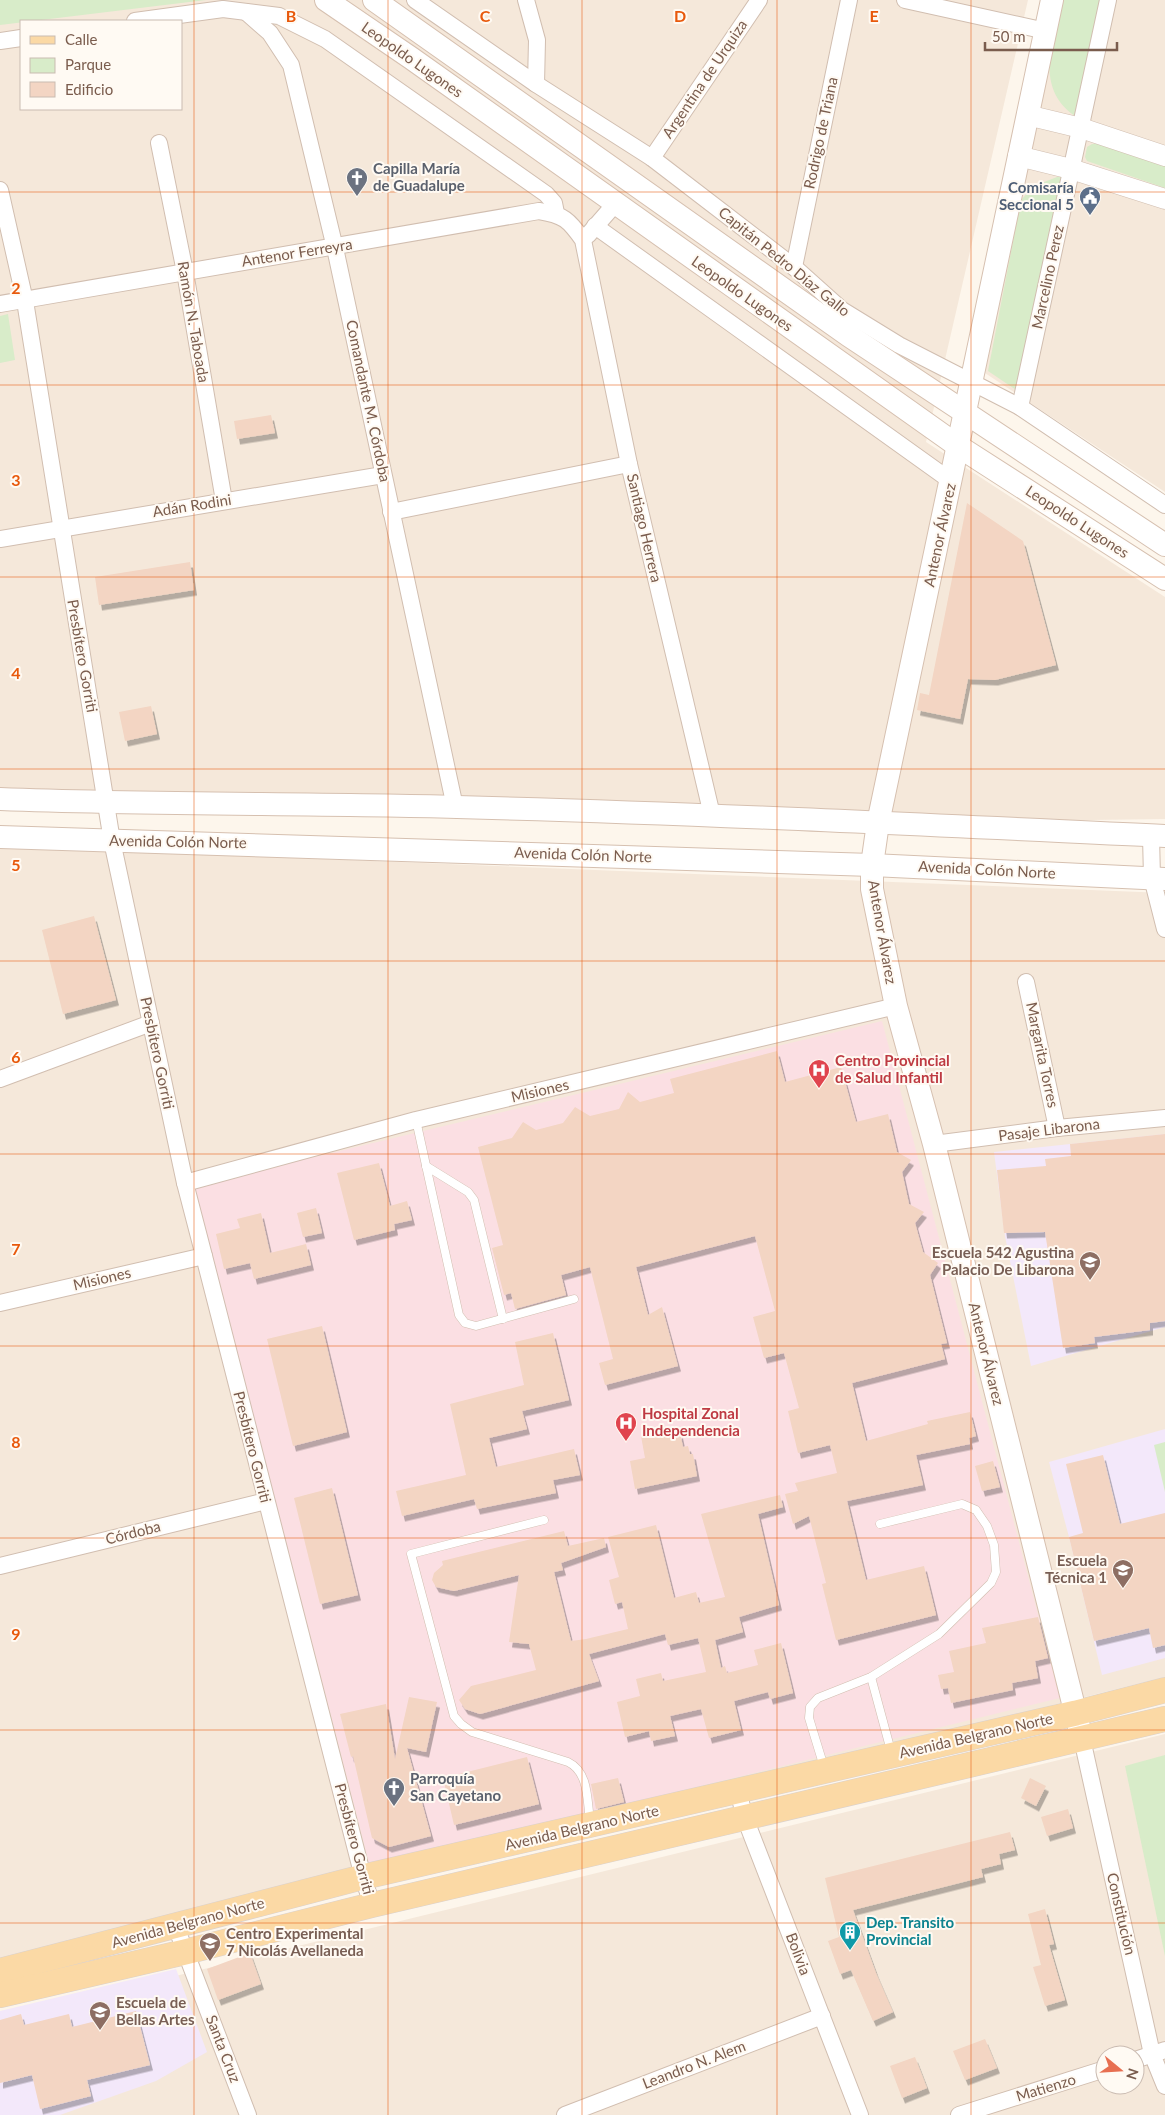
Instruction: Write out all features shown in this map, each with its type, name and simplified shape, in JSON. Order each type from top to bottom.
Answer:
[{"type":"main road","name":"Leopoldo Lugones","points":[[326,0],[411,58],[958,446],[1165,579]]},
{"type":"main road","name":"Leopoldo Lugones","points":[[374,0],[848,335],[1165,545]]},
{"type":"main road","name":"Antenor Álvarez","points":[[1052,0],[971,381],[952,481],[878,823],[872,865],[872,889],[896,1006],[934,1144],[1082,1739]]},
{"type":"main road","points":[[0,799],[107,803],[455,807],[712,815],[1158,836]]},
{"type":"main road","name":"Avenida Colón Norte","points":[[0,837],[872,865],[1159,879]]},
{"type":"main road","name":"Avenida Belgrano Norte","points":[[1,1987],[176,1927],[363,1877],[892,1756],[1165,1690]]},
{"type":"main road","name":"Avenida Belgrano Norte","points":[[1,1987],[185,1952],[372,1905],[1165,1719]]},
{"type":"street","name":"Capitán Pedro Díaz Gallo","points":[[415,0],[536,84],[652,158],[794,267],[842,310],[899,345],[1020,407],[1165,505]]},
{"type":"street","points":[[526,0],[537,40],[536,84]]},
{"type":"street","name":"Argentina de Urquiza","points":[[652,158],[759,0]]},
{"type":"street","name":"Rodrigo de Triana","points":[[794,267],[849,0]]},
{"type":"street","points":[[905,0],[1046,31]]},
{"type":"street","name":"Marcelino Perez","points":[[1020,407],[1108,0]]},
{"type":"street","points":[[142,20],[223,9],[279,16],[324,40],[546,194],[554,203],[556,214],[570,221],[583,240],[615,204]]},
{"type":"street","name":"Comandante M. Córdoba","points":[[246,12],[270,33],[292,64],[335,248],[455,807]]},
{"type":"street","points":[[0,41],[20,38]]},
{"type":"street","points":[[1028,115],[1081,128],[1165,156]]},
{"type":"street","name":"Ramón N. Taboada","points":[[159,144],[185,272],[224,501]]},
{"type":"street","points":[[1018,156],[1071,169],[1165,199]]},
{"type":"street","name":"Presbítero Gorriti","points":[[0,190],[25,301],[60,528],[112,841],[185,1183],[363,1877],[372,1905]]},
{"type":"street","name":"Antenor Ferreyra","points":[[0,304],[335,248],[539,211],[556,214]]},
{"type":"street","points":[[595,226],[952,481]]},
{"type":"street","name":"Santiago Herrera","points":[[583,240],[629,464],[712,815]]},
{"type":"street","points":[[392,512],[629,464]]},
{"type":"street","name":"Adán Rodini","points":[[0,539],[383,475]]},
{"type":"street","points":[[1158,836],[1159,879],[1165,929]]},
{"type":"street","name":"Margarita Torres","points":[[1026,982],[1058,1128]]},
{"type":"street","name":"Misiones","points":[[185,1183],[416,1120],[896,1006]]},
{"type":"street","points":[[0,1079],[151,1024]]},
{"type":"street","name":"Pasaje Libarona","points":[[934,1144],[1058,1128],[1165,1118]]},
{"type":"street","name":"Misiones","points":[[0,1303],[204,1256]]},
{"type":"street","name":"Córdoba","points":[[0,1566],[266,1501]]},
{"type":"street","name":"Constitución","points":[[1082,1739],[1159,2052],[1165,2086]]},
{"type":"street","name":"Bolivia","points":[[738,1791],[746,1818],[860,2115]]},
{"type":"street","name":"Santa Cruz","points":[[176,1927],[248,2115]]},
{"type":"street","name":"Leandro N. Alem","points":[[566,2115],[822,2016]]},
{"type":"street","points":[[1145,2057],[1159,2052]]},
{"type":"street","name":"Matienzo","points":[[958,2115],[1095,2072]]},
{"type":"lane","points":[[416,1120],[460,1315],[465,1323],[476,1326],[574,1299]]},
{"type":"lane","points":[[426,1166],[468,1192],[474,1200],[503,1319]]},
{"type":"lane","points":[[825,1771],[809,1718],[810,1707],[818,1698],[871,1677],[939,1634],[991,1584],[996,1572],[994,1545],[987,1526],[976,1510],[962,1504],[880,1524]]},
{"type":"lane","points":[[544,1520],[411,1554],[454,1716],[472,1732],[568,1762],[578,1767],[584,1778],[591,1825]]},
{"type":"lane","points":[[871,1677],[892,1756]]},
{"type":"shaded area","points":[[0,0],[1028,0],[926,442],[1165,597],[1165,819],[878,823],[0,793]]},
{"type":"shaded area","points":[[1061,0],[1165,0],[1165,492],[985,373]]},
{"type":"shaded area","points":[[0,846],[1165,893],[1165,1677],[0,1969]]},
{"type":"shaded area","name":"Hospital Zonal Independencia","points":[[882,1021],[1060,1698],[370,1867],[194,1186]]},
{"type":"shaded area","name":"Escuela 542 Agustina Palacio De Libarona","points":[[1165,1134],[1165,1327],[1031,1366],[1005,1236],[994,1152]]},
{"type":"shaded area","name":"Escuela Técnica 1","points":[[1165,1429],[1165,1658],[1102,1675],[1049,1462]]},
{"type":"shaded area","points":[[1165,1734],[1165,2115],[0,2115],[0,2019]]},
{"type":"shaded area","name":"Escuela de Bellas Artes","points":[[176,1969],[207,2052],[156,2081],[60,2115],[0,2115],[0,2011]]},
{"type":"green space","points":[[0,0],[206,0],[41,20],[20,20],[20,23],[0,25]]},
{"type":"green space","points":[[1060,0],[1103,0],[1078,118],[1064,107],[1055,94],[1051,79],[1051,48]]},
{"type":"green space","points":[[1100,143],[1165,165],[1165,188],[1087,161],[1085,157],[1087,147]]},
{"type":"green space","points":[[1057,177],[1064,177],[1019,392],[988,371],[1021,200],[1034,186]]},
{"type":"green space","points":[[8,314],[15,360],[0,363],[0,316]]},
{"type":"green space","points":[[1165,1442],[1165,1492],[1154,1445]]},
{"type":"green space","points":[[1165,1755],[1165,1956],[1125,1766]]},
{"type":"building","points":[[271,415],[275,433],[237,439],[234,421]]},
{"type":"building","points":[[967,503],[1023,541],[1056,665],[995,680],[968,679],[960,719],[917,710],[920,693],[929,695]]},
{"type":"building","points":[[190,562],[194,590],[99,605],[95,577]]},
{"type":"building","points":[[151,706],[157,734],[125,741],[119,712]]},
{"type":"building","points":[[94,916],[116,1000],[63,1014],[42,930]]},
{"type":"building","points":[[777,1051],[785,1082],[841,1067],[856,1122],[888,1114],[897,1152],[911,1160],[902,1172],[909,1204],[924,1212],[915,1223],[923,1252],[938,1263],[930,1275],[947,1343],[941,1344],[945,1359],[852,1383],[866,1441],[928,1424],[927,1421],[970,1412],[976,1436],[969,1438],[970,1444],[916,1455],[923,1485],[847,1501],[866,1580],[924,1566],[936,1615],[836,1640],[822,1584],[826,1583],[809,1516],[793,1524],[785,1494],[798,1491],[795,1483],[837,1473],[830,1445],[798,1453],[788,1411],[799,1408],[784,1353],[764,1358],[753,1317],[775,1311],[755,1236],[636,1267],[648,1315],[662,1307],[678,1366],[605,1385],[599,1363],[613,1359],[590,1267],[561,1275],[566,1295],[515,1309],[511,1293],[504,1295],[492,1248],[503,1245],[478,1147],[512,1138],[523,1122],[536,1130],[563,1123],[575,1107],[590,1116],[619,1109],[628,1092],[640,1102],[674,1093],[670,1079]]},
{"type":"building","name":"Escuela 542 Agustina Palacio De Libarona","points":[[1165,1134],[1165,1321],[1150,1323],[1150,1330],[1094,1337],[1095,1343],[1063,1348],[1045,1232],[1004,1233],[997,1170],[1046,1166],[1045,1159],[1071,1156],[1070,1144]]},
{"type":"building","points":[[379,1163],[390,1206],[407,1201],[412,1220],[394,1224],[395,1230],[354,1240],[337,1173]]},
{"type":"building","points":[[316,1208],[322,1233],[303,1237],[297,1213]]},
{"type":"building","points":[[261,1213],[270,1253],[306,1244],[311,1265],[254,1279],[250,1263],[224,1269],[216,1234],[240,1228],[237,1219]]},
{"type":"building","points":[[322,1326],[347,1432],[293,1446],[267,1339]]},
{"type":"building","points":[[553,1333],[569,1400],[522,1411],[527,1429],[489,1438],[496,1467],[574,1449],[580,1475],[553,1480],[556,1493],[477,1509],[474,1499],[402,1516],[396,1491],[466,1475],[450,1404],[524,1385],[515,1342]]},
{"type":"building","points":[[669,1430],[670,1435],[680,1433],[683,1447],[688,1446],[690,1454],[693,1454],[697,1476],[635,1489],[630,1461],[645,1458],[641,1436]]},
{"type":"building","name":"Escuela Técnica 1","points":[[1103,1455],[1120,1524],[1165,1513],[1165,1645],[1153,1648],[1149,1628],[1094,1641],[1069,1537],[1083,1533],[1066,1464]]},
{"type":"building","points":[[993,1461],[1000,1487],[982,1491],[975,1466]]},
{"type":"building","points":[[332,1488],[358,1595],[320,1604],[294,1498]]},
{"type":"building","points":[[780,1495],[783,1507],[758,1514],[779,1605],[739,1617],[743,1632],[715,1640],[721,1668],[725,1666],[727,1673],[758,1665],[754,1650],[781,1643],[793,1693],[770,1699],[768,1692],[734,1701],[741,1730],[709,1738],[701,1709],[670,1716],[675,1736],[651,1741],[649,1731],[625,1737],[617,1702],[640,1696],[636,1679],[661,1673],[663,1681],[706,1672],[698,1638],[668,1645],[665,1634],[589,1654],[599,1681],[480,1714],[465,1709],[459,1700],[471,1686],[536,1670],[529,1644],[509,1642],[519,1575],[454,1591],[436,1587],[432,1580],[434,1573],[443,1565],[442,1561],[564,1531],[568,1546],[604,1538],[606,1547],[561,1563],[563,1570],[554,1572],[571,1641],[586,1639],[628,1629],[622,1602],[615,1604],[609,1580],[619,1577],[608,1537],[656,1525],[674,1598],[696,1592],[699,1603],[725,1597],[701,1514]]},
{"type":"building","points":[[1038,1617],[1048,1658],[1035,1661],[1038,1678],[1012,1683],[1013,1690],[951,1703],[948,1688],[941,1689],[938,1675],[954,1672],[949,1651],[986,1643],[982,1628]]},
{"type":"building","points":[[409,1697],[437,1702],[426,1752],[407,1748],[431,1836],[389,1847],[372,1838],[353,1756],[351,1757],[340,1714],[386,1704],[395,1759]]},
{"type":"building","points":[[527,1757],[539,1804],[454,1825],[443,1778]]},
{"type":"building","points":[[618,1778],[624,1802],[596,1809],[591,1784]]},
{"type":"building","points":[[1030,1778],[1046,1786],[1036,1806],[1021,1798]]},
{"type":"building","points":[[1068,1809],[1073,1828],[1047,1836],[1041,1817]]},
{"type":"building","points":[[1010,1832],[1015,1850],[999,1854],[1001,1864],[981,1869],[983,1877],[853,1910],[876,1973],[893,2012],[873,2021],[851,1970],[840,1974],[828,1941],[839,1937],[825,1878]]},
{"type":"building","points":[[1045,1909],[1054,1944],[1049,1945],[1065,2000],[1045,2006],[1033,1967],[1041,1965],[1028,1914]]},
{"type":"building","points":[[250,1953],[261,1984],[218,2000],[207,1969]]},
{"type":"building","points":[[136,2011],[150,2065],[87,2080],[91,2096],[40,2109],[32,2075],[0,2083],[0,2020],[21,2014],[24,2025],[69,2014],[72,2027]]},
{"type":"building","points":[[985,2039],[997,2068],[965,2080],[953,2051]]},
{"type":"building","points":[[915,2057],[927,2088],[902,2098],[890,2066]]},
{"type":"place","name":"Capilla María de Guadalupe","points":[[357,197]]},
{"type":"place","name":"Comisaría Seccional 5","points":[[1090,216]]},
{"type":"place","name":"Centro Provincial de Salud Infantil","points":[[819,1089]]},
{"type":"place","name":"Escuela 542 Agustina Palacio De Libarona","points":[[1090,1281]]},
{"type":"place","name":"Hospital Zonal Independencia","points":[[626,1442]]},
{"type":"place","name":"Escuela Técnica 1","points":[[1123,1589]]},
{"type":"place","name":"Parroquía San Cayetano","points":[[394,1807]]},
{"type":"place","name":"Dep. Transito Provincial","points":[[850,1951]]},
{"type":"place","name":"Centro Experimental 7 Nicolás Avellaneda","points":[[210,1962]]},
{"type":"place","name":"Escuela de Bellas Artes","points":[[100,2031]]}]
